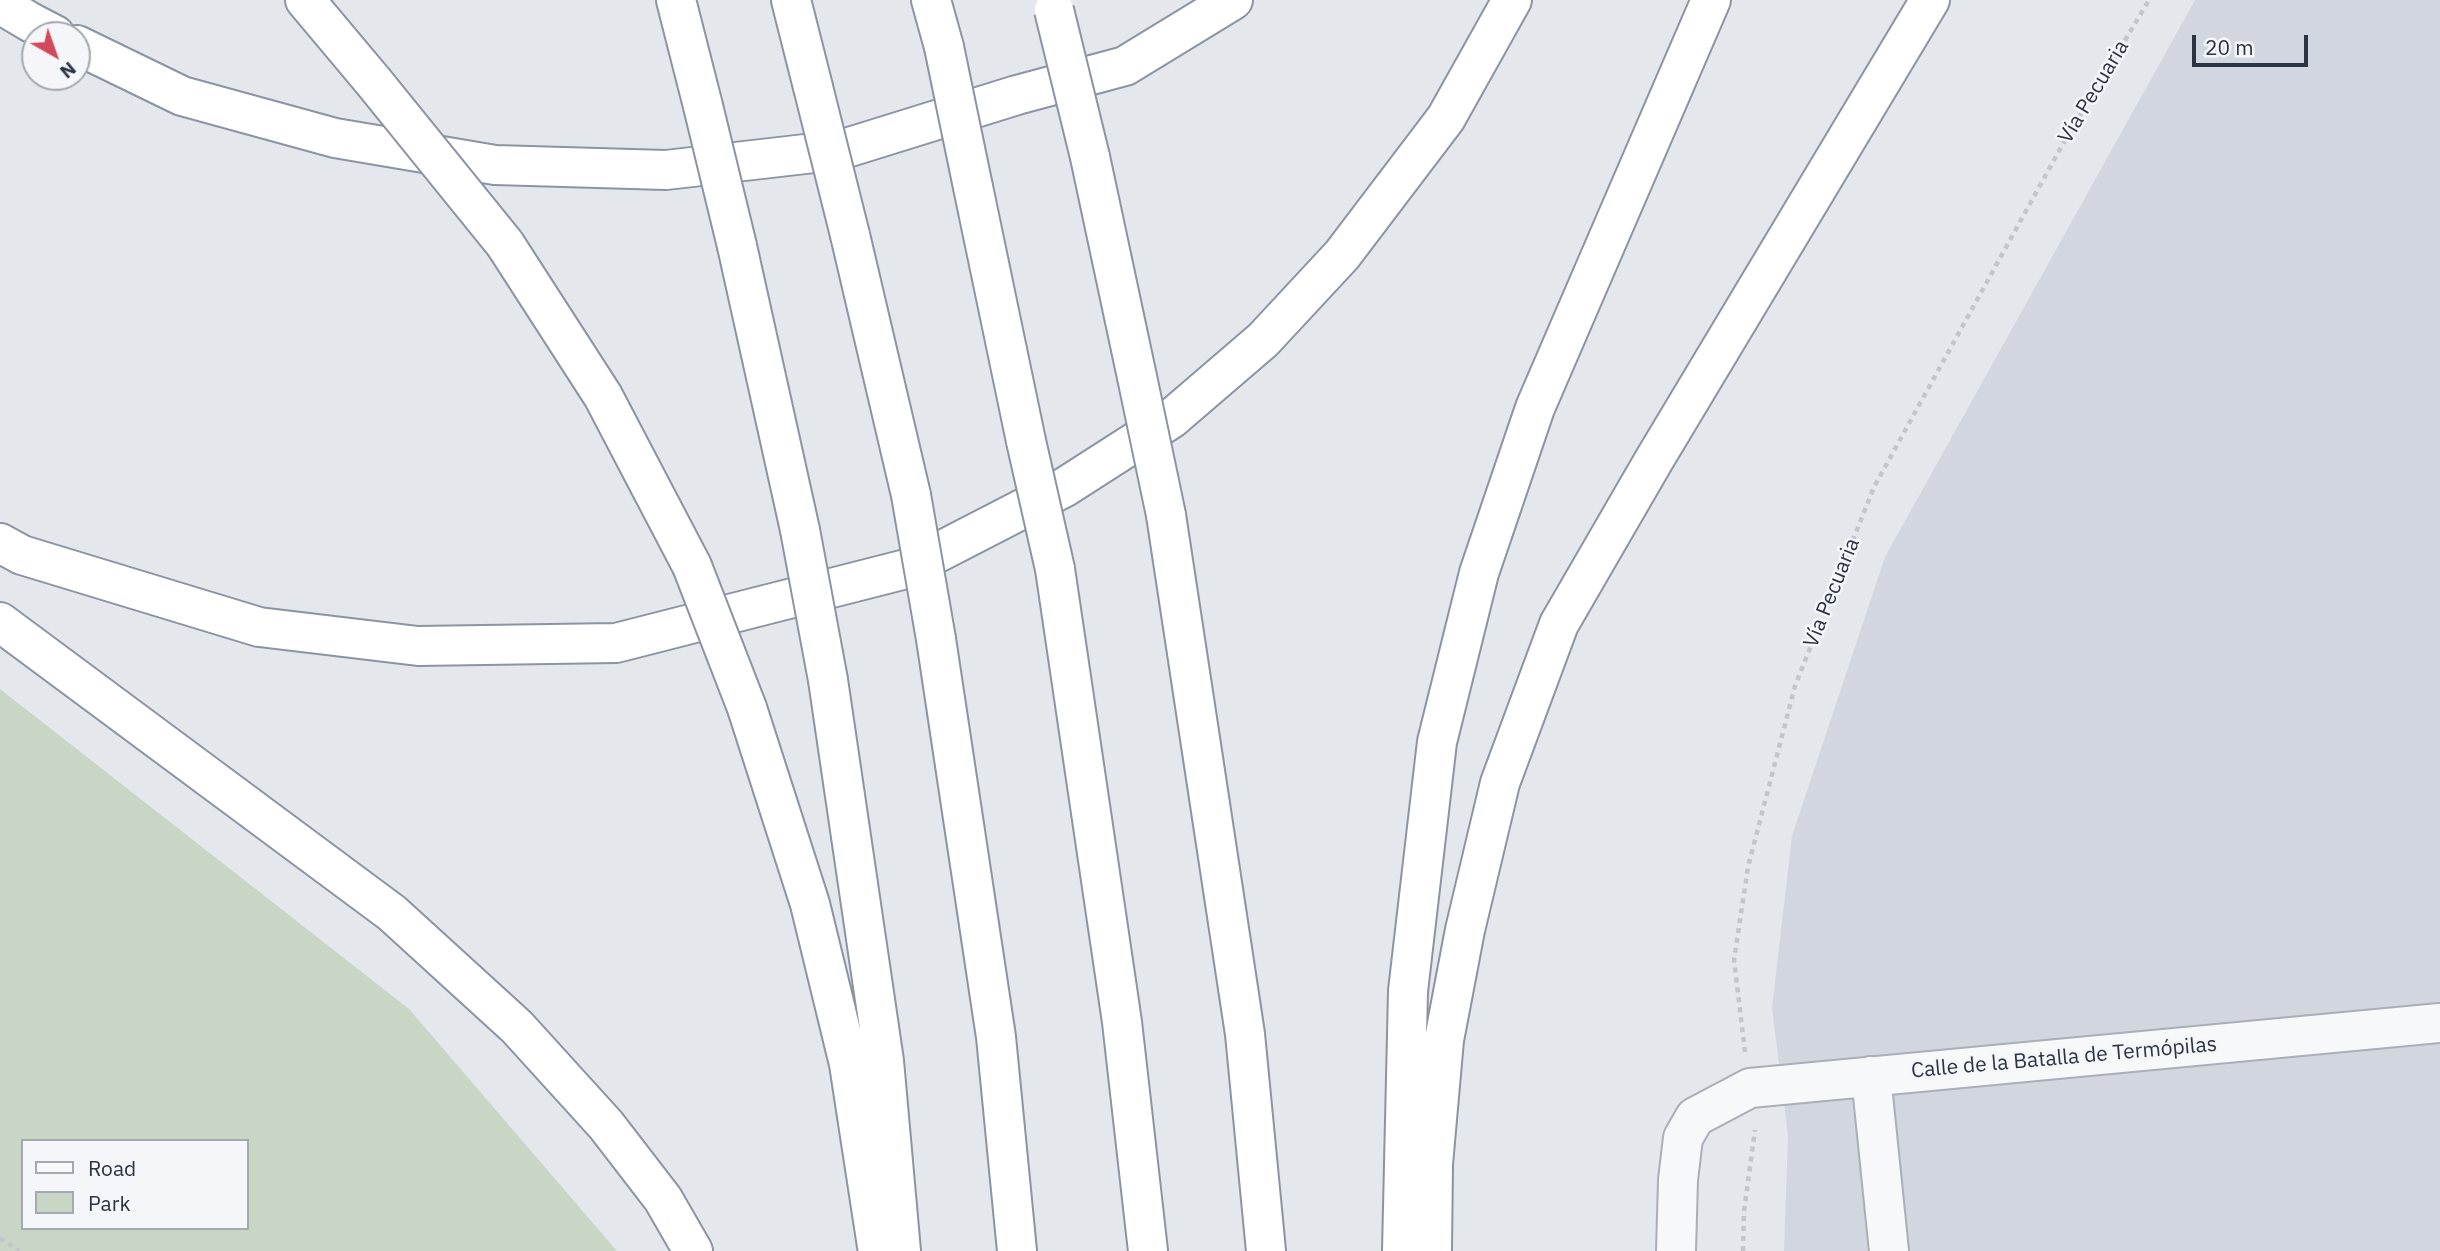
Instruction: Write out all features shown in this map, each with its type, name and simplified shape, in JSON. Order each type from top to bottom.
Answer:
[{"type":"highway","points":[[305,0],[505,244],[603,396],[692,566],[747,708],[810,904],[849,1064],[878,1251]]},
{"type":"highway","points":[[676,0],[737,246],[800,530],[828,680],[884,1061],[901,1251]]},
{"type":"highway","points":[[791,0],[911,495],[936,639],[996,1037],[1017,1251]]},
{"type":"highway","points":[[931,0],[944,47],[1055,569],[1122,1022],[1148,1251]]},
{"type":"highway","points":[[91,53],[182,96],[335,138],[495,165],[666,170],[840,150],[1017,95],[1125,66],[1233,0]]},
{"type":"highway","points":[[0,543],[22,555],[259,627],[418,646],[616,643],[906,569],[1075,481],[1171,419],[1263,340],[1342,255],[1446,118],[1512,0]]},
{"type":"highway","points":[[1402,1251],[1408,991],[1437,742],[1479,573],[1535,408],[1712,0]]},
{"type":"highway","points":[[1432,1251],[1433,1164],[1444,1041],[1465,930],[1500,783],[1559,624],[1654,460],[1930,0]]},
{"type":"highway","points":[[0,4],[28,21]]},
{"type":"highway","points":[[1053,5],[1090,157],[1166,515],[1245,1034],[1266,1251]]},
{"type":"highway","points":[[0,622],[392,913],[517,1027],[606,1125],[663,1199],[693,1251]]},
{"type":"street","name":"Calle de la Batalla de Termópilas","points":[[1676,1251],[1683,1138],[1695,1117],[1750,1088],[2440,1023]]},
{"type":"street","points":[[1871,1076],[1889,1251]]},
{"type":"path","name":"Vía Pecuaria","points":[[1743,1251],[1744,1211],[1755,1135],[1734,960],[1748,867],[1795,686],[1874,487],[2059,151],[2149,0]]},
{"type":"path","points":[[0,1238],[19,1251]]},
{"type":"shaded area","points":[[2195,0],[2440,0],[2440,1251],[1784,1251],[1788,1135],[1772,1008],[1792,836],[1885,557]]},
{"type":"green space","points":[[0,689],[409,1009],[617,1251],[0,1251]]}]
